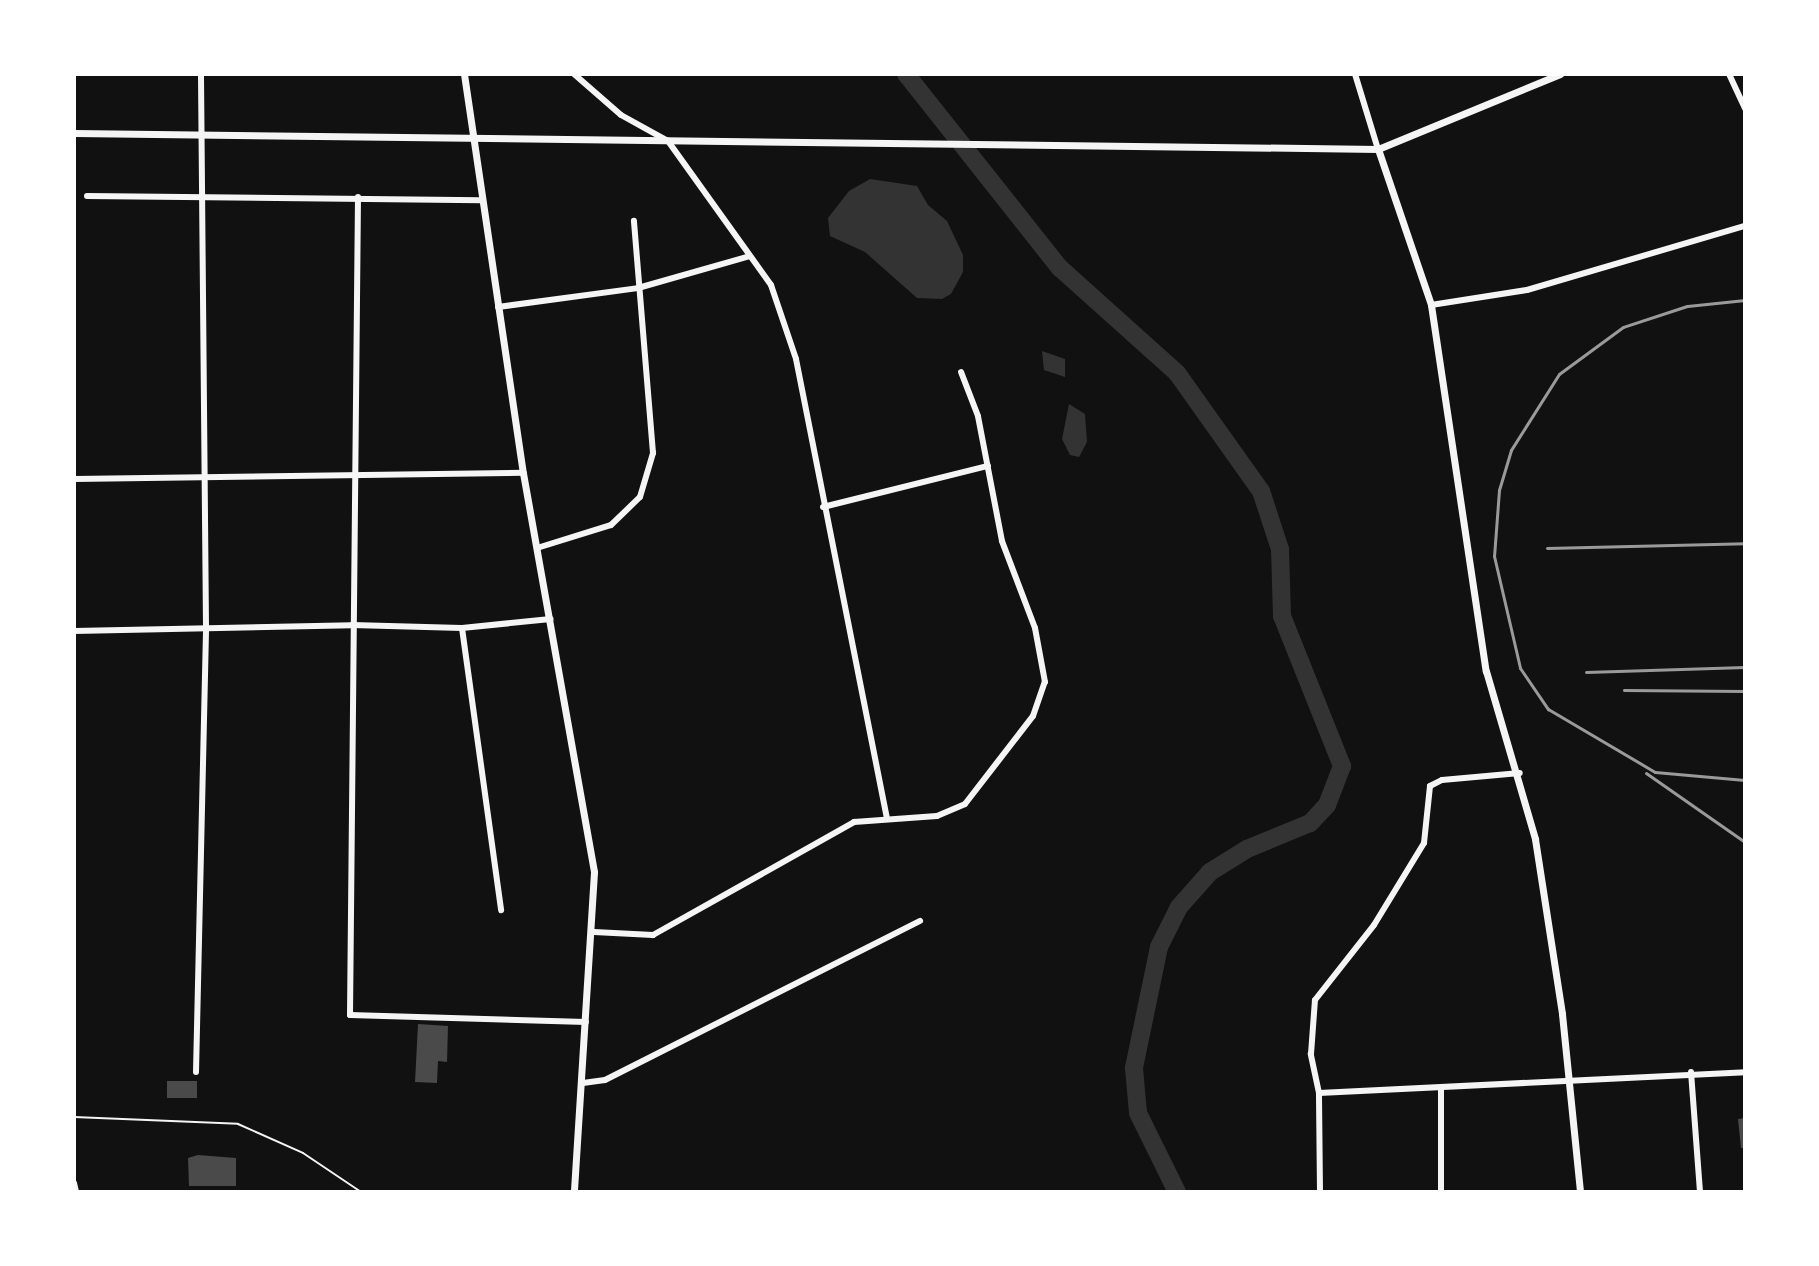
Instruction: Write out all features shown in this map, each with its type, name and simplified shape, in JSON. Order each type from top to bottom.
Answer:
[{"type":"street","points":[[196,1072],[206,627],[205,196],[201,74]]},
{"type":"street","points":[[464,74],[471,138],[523,473],[591,839],[594,932],[574,1192]]},
{"type":"street","points":[[574,74],[621,115],[668,141],[771,285],[796,359],[887,817]]},
{"type":"street","points":[[1355,74],[1431,305],[1486,671],[1520,773],[1545,898],[1570,1079],[1580,1192]]},
{"type":"street","points":[[74,133],[1378,149],[1560,74]]},
{"type":"street","points":[[1729,74],[1745,109]]},
{"type":"street","points":[[87,196],[481,200]]},
{"type":"street","points":[[358,197],[358,479],[352,625],[350,1015],[586,1022]]},
{"type":"street","points":[[537,548],[611,525],[640,497],[653,453],[634,221]]},
{"type":"street","points":[[1431,305],[1527,290],[1745,226]]},
{"type":"street","points":[[498,307],[638,288],[750,256]]},
{"type":"street","points":[[594,932],[653,935],[854,822],[887,817],[937,816],[965,804],[1042,703],[1045,682],[1035,628],[1002,541],[978,416],[961,372]]},
{"type":"street","points":[[823,507],[988,466]]},
{"type":"street","points":[[74,479],[358,479],[523,473]]},
{"type":"street","points":[[74,631],[352,625],[462,628],[551,619]]},
{"type":"street","points":[[462,628],[501,910]]},
{"type":"street","points":[[1320,1192],[1319,1093],[1311,1054],[1315,1000],[1374,925],[1424,843],[1430,786],[1442,780],[1520,773]]},
{"type":"street","points":[[583,1083],[605,1080],[920,921]]},
{"type":"street","points":[[1319,1093],[1441,1089],[1691,1072],[1745,1072]]},
{"type":"street","points":[[1691,1072],[1700,1192]]},
{"type":"street","points":[[1441,1089],[1441,1192]]},
{"type":"street","points":[[74,1183],[76,1192]]},
{"type":"path","points":[[74,1117],[238,1124],[303,1153],[361,1192]]},
{"type":"shaded area","points":[[870,179],[917,186],[928,205],[947,221],[963,255],[963,272],[951,294],[942,299],[917,298],[865,252],[830,236],[828,218],[849,191]]},
{"type":"shaded area","points":[[1042,351],[1065,359],[1065,377],[1044,370]]},
{"type":"shaded area","points":[[1069,404],[1085,414],[1087,442],[1079,457],[1070,455],[1062,439]]},
{"type":"building","points":[[418,1024],[448,1026],[447,1062],[438,1061],[437,1083],[415,1082]]},
{"type":"building","points":[[167,1081],[197,1081],[197,1098],[167,1098]]},
{"type":"building","points":[[1745,1118],[1745,1148],[1741,1148],[1738,1119]]},
{"type":"building","points":[[198,1155],[236,1158],[236,1186],[189,1186],[188,1158]]},
{"type":"waterway","points":[[906,74],[1060,268],[1177,373],[1261,491],[1280,549],[1282,616],[1342,766],[1327,805],[1310,823],[1247,849],[1210,872],[1179,907],[1159,947],[1134,1068],[1138,1113],[1177,1192]]},
{"type":"railway","points":[[1745,300],[1687,306],[1623,327],[1559,374],[1511,450],[1499,490],[1494,556],[1520,668],[1548,709],[1655,772],[1745,780]]},
{"type":"railway","points":[[1547,548],[1745,543]]},
{"type":"railway","points":[[1586,672],[1745,667]]},
{"type":"railway","points":[[1624,690],[1745,691]]},
{"type":"railway","points":[[1646,773],[1745,842]]}]
